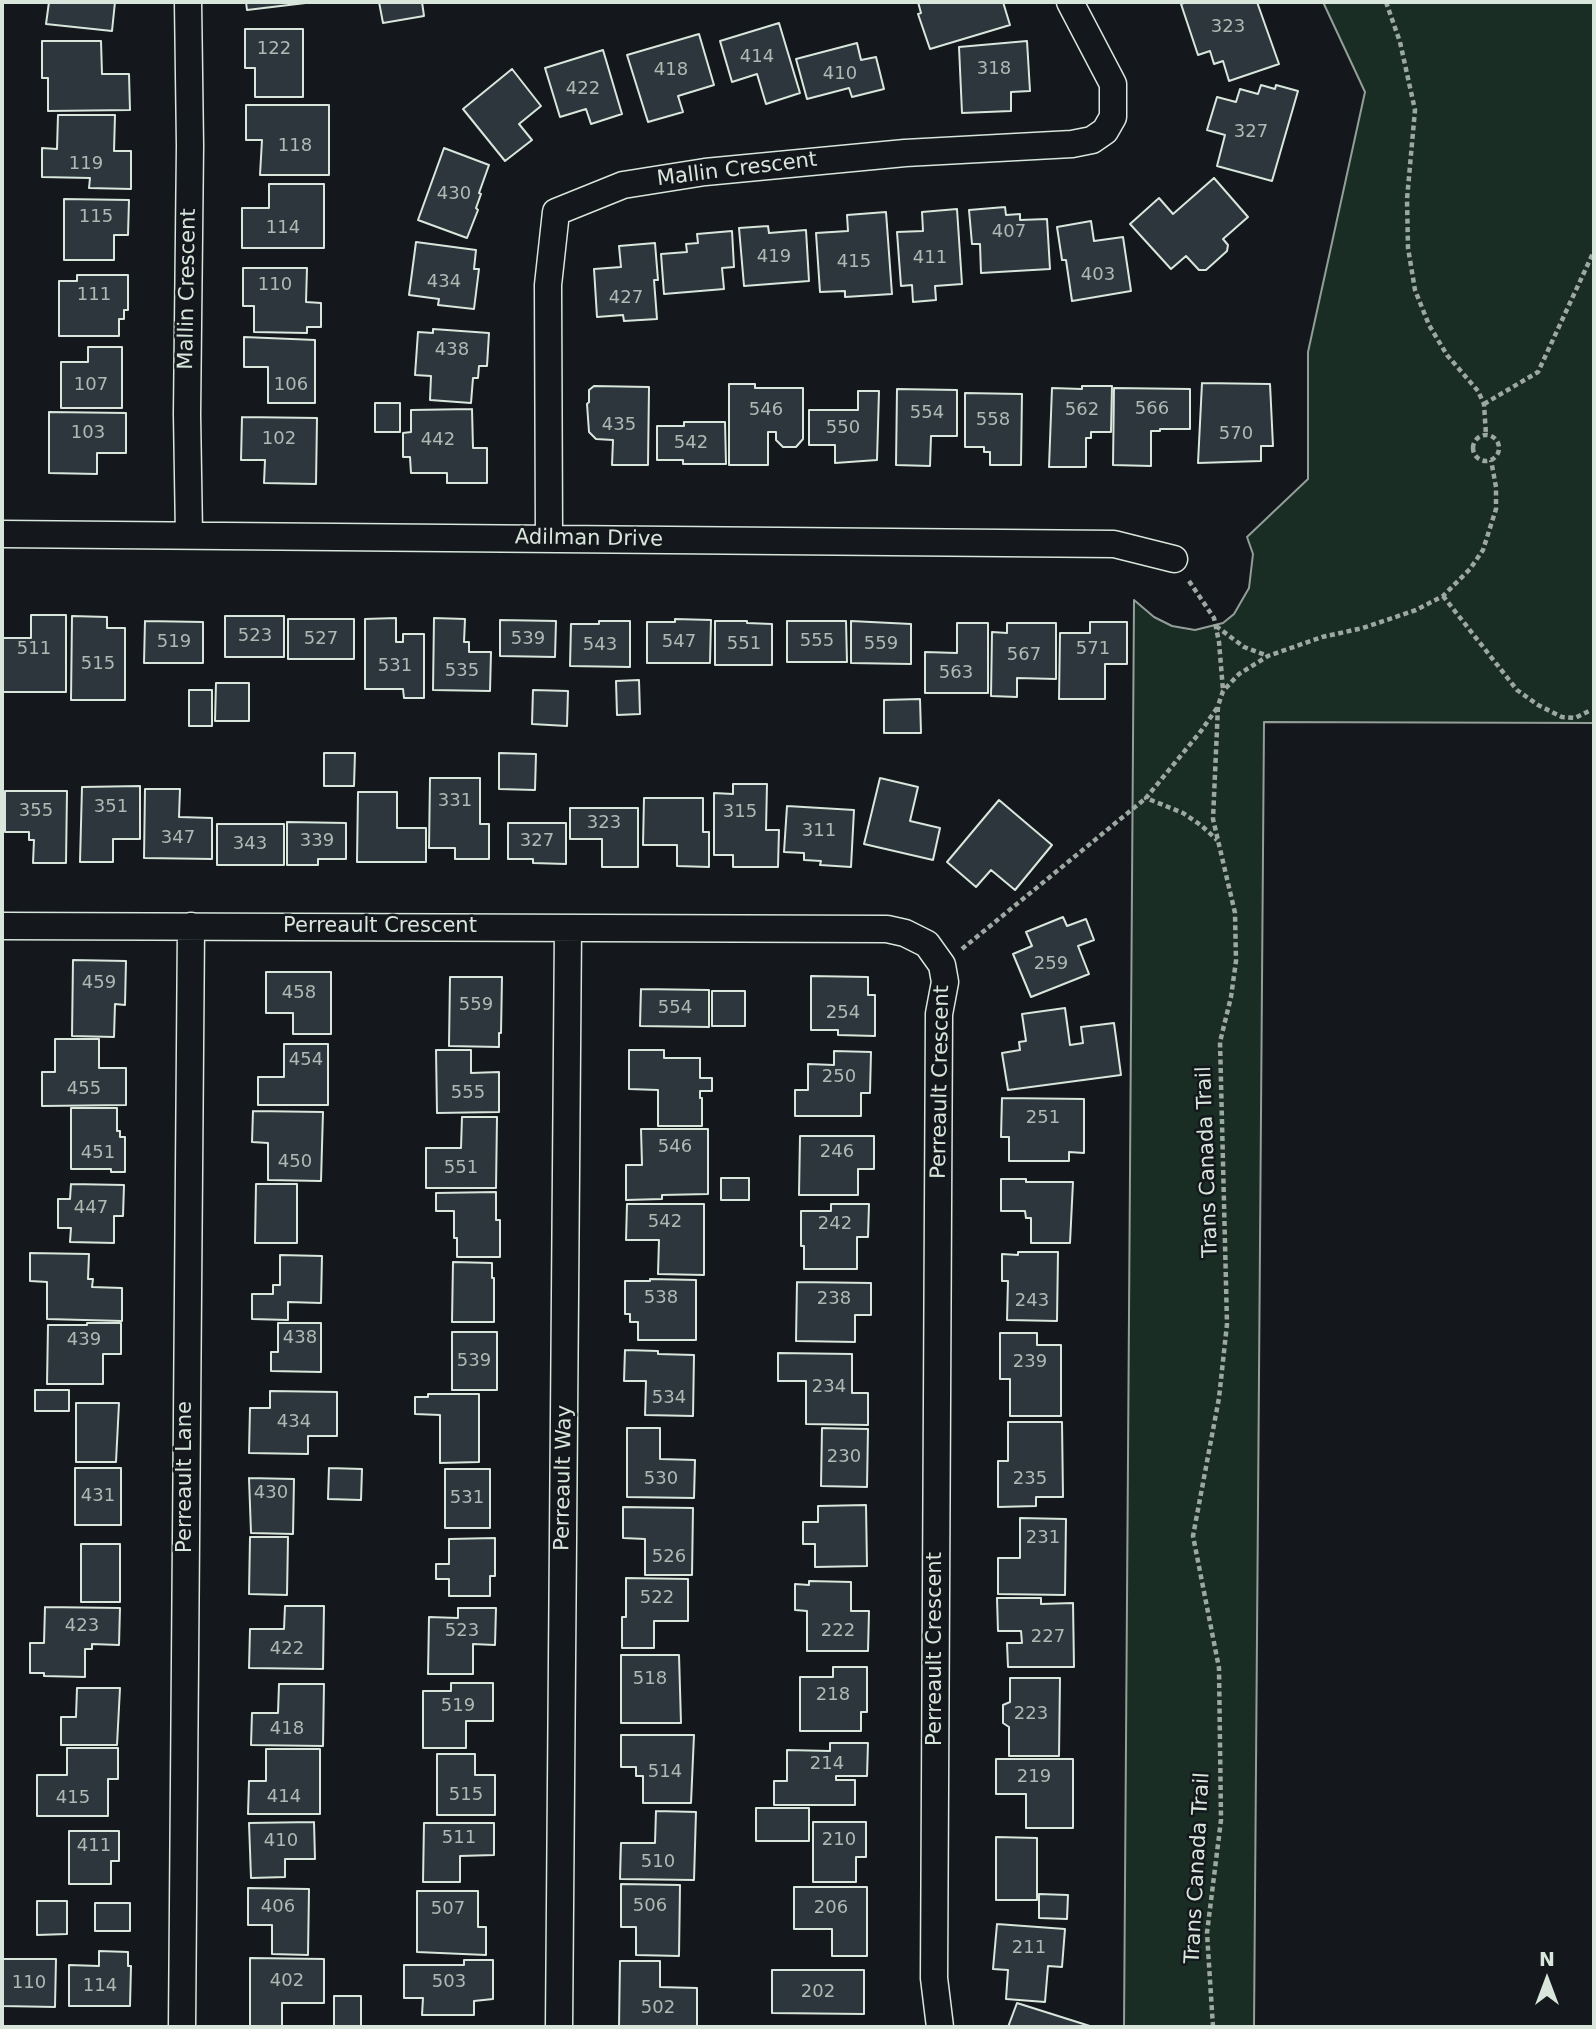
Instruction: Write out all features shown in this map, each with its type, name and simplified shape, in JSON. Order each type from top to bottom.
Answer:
[{"type":"street","name":"Mallin Crescent","points":[[188,2],[189,535]]},
{"type":"street","name":"Mallin Crescent","points":[[549,539],[548,285],[556,212],[623,185],[705,172],[905,153],[1072,144],[1092,140],[1105,131],[1113,117],[1113,84],[1070,2]]},
{"type":"street","name":"Adilman Drive","points":[[2,534],[1114,544],[1174,559]]},
{"type":"street","name":"Perreault Crescent","points":[[2,926],[887,929],[905,933],[926,944],[942,965],[945,982],[939,1014],[934,1950],[934,1978],[940,2027]]},
{"type":"street","name":"Perreault Lane","points":[[182,2027],[191,926]]},
{"type":"street","name":"Perreault Way","points":[[559,2027],[568,928]]},
{"type":"path","points":[[1386,2],[1404,55],[1415,110],[1407,200],[1408,248],[1415,290],[1429,326],[1484,404],[1538,372],[1594,251]]},
{"type":"path","name":"Trans Canada Trail","points":[[1484,404],[1486,435]]},
{"type":"path","name":"Trans Canada Trail","points":[[1486,435],[1492,436],[1498,444],[1497,453],[1491,460],[1482,460],[1473,452],[1476,439],[1486,435]]},
{"type":"path","name":"Trans Canada Trail","points":[[1213,2027],[1207,1933],[1221,1820],[1219,1668],[1194,1536],[1219,1398],[1227,1324],[1220,1042],[1236,961],[1235,913],[1217,841],[1213,798],[1218,706],[1223,691],[1239,674],[1268,656],[1322,637],[1363,628],[1416,610],[1443,596],[1470,569],[1483,550],[1496,509],[1496,487],[1491,460]]},
{"type":"path","points":[[1174,559],[1214,618],[1223,691]]},
{"type":"path","points":[[1443,596],[1517,690],[1562,717],[1575,718],[1594,711]]},
{"type":"path","points":[[1215,625],[1244,647],[1268,656]]},
{"type":"path","points":[[976,937],[1146,798],[1218,706]]},
{"type":"path","points":[[1146,798],[1183,813],[1217,841]]},
{"type":"green space","points":[[1323,2],[1594,2],[1594,723],[1264,722],[1254,2027],[1124,2027],[1134,600],[1154,617],[1172,626],[1195,630],[1223,623],[1234,614],[1249,588],[1253,554],[1247,537],[1308,479],[1308,352],[1365,92]]},
{"type":"building","points":[[49,2],[115,2],[112,31],[46,24]]},
{"type":"building","points":[[246,2],[314,2],[247,10]]},
{"type":"building","points":[[379,2],[422,2],[424,16],[383,23]]},
{"type":"building","points":[[918,2],[1003,2],[1010,25],[930,49],[918,14],[921,13]]},
{"type":"building","points":[[1257,2],[1279,64],[1229,81],[1223,61],[1214,64],[1210,51],[1198,55],[1181,4]]},
{"type":"building","points":[[779,23],[800,93],[766,104],[757,74],[732,82],[720,41]]},
{"type":"building","points":[[245,29],[303,29],[303,97],[255,97],[255,68],[245,68]]},
{"type":"building","points":[[699,34],[714,85],[678,96],[683,112],[648,122],[627,55]]},
{"type":"building","points":[[42,41],[101,41],[102,74],[129,74],[130,110],[48,111],[48,78],[42,78]]},
{"type":"building","points":[[1027,41],[1030,91],[1011,92],[1011,111],[962,113],[959,47]]},
{"type":"building","points":[[857,43],[861,60],[876,57],[884,89],[852,97],[849,88],[807,99],[796,59]]},
{"type":"building","points":[[603,50],[622,114],[591,124],[586,109],[560,117],[545,68]]},
{"type":"building","points":[[512,69],[541,106],[519,124],[532,140],[505,161],[463,109]]},
{"type":"building","points":[[1261,85],[1275,89],[1276,85],[1298,91],[1272,181],[1217,166],[1225,135],[1207,130],[1217,97],[1236,102],[1240,89],[1258,94]]},
{"type":"building","points":[[246,105],[329,105],[329,175],[260,175],[262,140],[246,140]]},
{"type":"building","points":[[58,115],[115,115],[114,151],[131,151],[131,189],[89,188],[90,178],[42,177],[42,148],[57,149]]},
{"type":"building","points":[[444,148],[489,165],[479,193],[481,194],[476,208],[478,210],[467,238],[418,220]]},
{"type":"building","points":[[1214,178],[1248,217],[1223,239],[1228,245],[1227,251],[1206,270],[1199,270],[1186,256],[1171,269],[1130,224],[1159,198],[1173,214]]},
{"type":"building","points":[[269,184],[324,184],[324,248],[242,248],[242,208],[269,208]]},
{"type":"building","points":[[64,199],[129,200],[128,235],[114,235],[114,260],[64,260]]},
{"type":"building","points":[[1005,207],[1006,215],[1020,214],[1020,220],[1047,219],[1050,269],[981,273],[980,244],[972,244],[969,210]]},
{"type":"building","points":[[957,209],[962,284],[935,286],[936,300],[913,302],[912,285],[901,286],[897,232],[923,231],[922,212]]},
{"type":"building","points":[[886,212],[892,294],[845,297],[845,291],[820,292],[816,233],[848,231],[847,215]]},
{"type":"building","points":[[1091,221],[1094,241],[1123,237],[1131,291],[1072,301],[1066,260],[1062,260],[1057,227]]},
{"type":"building","points":[[768,226],[769,233],[806,230],[809,281],[744,286],[739,228]]},
{"type":"building","points":[[732,231],[734,267],[722,268],[724,289],[664,294],[661,254],[687,252],[686,244],[698,243],[697,234]]},
{"type":"building","points":[[416,242],[476,250],[474,269],[479,269],[474,309],[438,305],[439,299],[409,295]]},
{"type":"building","points":[[655,243],[657,319],[624,321],[623,315],[597,317],[594,269],[621,267],[619,246]]},
{"type":"building","points":[[243,268],[307,268],[306,302],[321,303],[321,327],[307,327],[307,333],[254,332],[254,306],[243,306]]},
{"type":"building","points":[[77,275],[128,275],[128,310],[124,310],[124,319],[119,319],[119,336],[59,336],[59,281],[77,281]]},
{"type":"building","points":[[433,329],[489,333],[487,366],[479,366],[478,378],[473,378],[471,403],[430,400],[431,376],[415,375],[418,332],[433,333]]},
{"type":"building","points":[[244,337],[315,340],[315,403],[268,403],[268,367],[244,367]]},
{"type":"building","points":[[88,347],[122,347],[122,408],[61,408],[61,362],[88,362]]},
{"type":"building","points":[[1202,383],[1270,384],[1273,446],[1261,446],[1261,461],[1198,463]]},
{"type":"building","points":[[729,384],[755,384],[755,388],[803,388],[803,439],[796,447],[783,447],[776,440],[776,432],[768,432],[768,465],[729,465]]},
{"type":"building","points":[[594,386],[649,387],[648,465],[612,465],[613,440],[596,439],[589,432],[587,404],[589,390]]},
{"type":"building","points":[[1082,386],[1112,386],[1111,432],[1091,432],[1091,438],[1086,438],[1086,467],[1049,467],[1052,388],[1082,389]]},
{"type":"building","points":[[1114,388],[1190,389],[1190,429],[1151,431],[1151,466],[1113,465]]},
{"type":"building","points":[[897,389],[957,390],[957,436],[931,436],[930,466],[896,465]]},
{"type":"building","points":[[858,391],[879,391],[877,460],[835,463],[835,445],[809,445],[809,410],[858,410]]},
{"type":"building","points":[[965,393],[1022,394],[1021,465],[990,465],[990,452],[984,452],[984,447],[965,447]]},
{"type":"building","points":[[375,403],[400,403],[400,432],[375,432]]},
{"type":"building","points":[[472,409],[473,448],[487,448],[487,483],[447,483],[447,473],[411,473],[410,457],[403,457],[403,433],[411,432],[411,410]]},
{"type":"building","points":[[49,412],[126,413],[126,453],[97,453],[97,474],[49,473]]},
{"type":"building","points":[[242,417],[317,418],[316,484],[264,483],[265,460],[241,460]]},
{"type":"building","points":[[684,422],[725,422],[726,464],[683,464],[683,460],[657,460],[657,426],[684,426]]},
{"type":"building","points":[[31,615],[66,615],[66,692],[2,692],[2,638],[31,638]]},
{"type":"building","points":[[72,616],[107,617],[107,628],[125,628],[125,700],[71,700]]},
{"type":"building","points":[[225,616],[284,616],[284,657],[225,657]]},
{"type":"building","points":[[396,618],[396,642],[403,642],[403,634],[424,634],[424,698],[404,698],[403,689],[365,689],[365,619]]},
{"type":"building","points":[[434,618],[465,619],[464,642],[469,642],[469,652],[491,652],[490,691],[433,690]]},
{"type":"building","points":[[288,619],[354,619],[354,659],[288,659]]},
{"type":"building","points":[[675,619],[711,620],[710,663],[647,663],[647,622],[675,622]]},
{"type":"building","points":[[500,620],[556,621],[555,657],[500,656]]},
{"type":"building","points":[[145,621],[203,622],[203,663],[144,663]]},
{"type":"building","points":[[599,621],[630,621],[630,667],[570,666],[571,624],[599,624]]},
{"type":"building","points":[[715,621],[772,624],[772,665],[715,665]]},
{"type":"building","points":[[787,621],[846,621],[847,662],[787,662]]},
{"type":"building","points":[[851,621],[911,624],[911,664],[851,663]]},
{"type":"building","points":[[1090,622],[1127,622],[1127,664],[1105,664],[1105,699],[1059,699],[1060,633],[1090,633]]},
{"type":"building","points":[[957,623],[988,623],[988,693],[925,693],[925,652],[957,653]]},
{"type":"building","points":[[1007,623],[1056,623],[1056,679],[1017,678],[1017,697],[991,696],[992,632],[1007,633]]},
{"type":"building","points":[[639,680],[640,714],[617,715],[616,681]]},
{"type":"building","points":[[216,683],[249,683],[249,721],[215,721]]},
{"type":"building","points":[[189,690],[212,690],[212,726],[189,726]]},
{"type":"building","points":[[533,690],[568,691],[567,726],[532,724]]},
{"type":"building","points":[[920,699],[921,733],[884,733],[884,700]]},
{"type":"building","points":[[324,753],[355,753],[354,786],[324,786]]},
{"type":"building","points":[[499,753],[536,754],[535,790],[499,789]]},
{"type":"building","points":[[430,778],[480,778],[480,824],[489,824],[489,859],[455,859],[455,848],[429,848]]},
{"type":"building","points":[[880,778],[918,787],[910,821],[940,828],[933,860],[864,844]]},
{"type":"building","points":[[733,784],[767,784],[766,830],[779,830],[778,867],[733,867],[733,855],[714,855],[714,793],[733,794]]},
{"type":"building","points":[[140,786],[140,839],[113,839],[113,862],[80,862],[82,787]]},
{"type":"building","points":[[145,789],[180,789],[179,817],[212,818],[212,859],[144,858]]},
{"type":"building","points":[[5,791],[67,791],[66,863],[33,863],[34,840],[29,840],[29,832],[5,832]]},
{"type":"building","points":[[358,792],[397,792],[397,828],[426,828],[426,862],[357,862]]},
{"type":"building","points":[[644,798],[703,798],[703,832],[709,832],[709,867],[677,866],[677,845],[643,845]]},
{"type":"building","points":[[999,800],[1052,845],[1015,890],[991,870],[976,887],[947,862]]},
{"type":"building","points":[[787,806],[854,810],[851,867],[820,865],[821,861],[804,860],[804,853],[784,852]]},
{"type":"building","points":[[570,808],[638,808],[638,867],[602,867],[602,839],[570,839]]},
{"type":"building","points":[[287,822],[346,823],[346,859],[318,859],[318,865],[287,865]]},
{"type":"building","points":[[508,823],[566,823],[566,864],[533,863],[533,859],[508,859]]},
{"type":"building","points":[[217,824],[284,824],[284,865],[217,865]]},
{"type":"building","points":[[1063,917],[1067,926],[1086,919],[1094,940],[1078,946],[1089,974],[1031,997],[1013,954],[1032,946],[1026,932]]},
{"type":"building","points":[[73,960],[126,961],[125,1005],[115,1004],[114,1037],[72,1036]]},
{"type":"building","points":[[266,972],[331,972],[331,1034],[293,1034],[293,1013],[266,1013]]},
{"type":"building","points":[[811,976],[868,977],[868,995],[875,995],[875,1036],[838,1035],[838,1030],[811,1030]]},
{"type":"building","points":[[450,977],[502,977],[499,1047],[449,1046]]},
{"type":"building","points":[[641,989],[709,990],[709,1027],[640,1026]]},
{"type":"building","points":[[712,991],[745,991],[745,1026],[712,1026]]},
{"type":"building","points":[[1065,1008],[1070,1045],[1083,1043],[1081,1027],[1114,1023],[1121,1075],[1008,1090],[1002,1053],[1020,1050],[1019,1042],[1026,1041],[1022,1014]]},
{"type":"building","points":[[55,1039],[99,1039],[99,1068],[126,1068],[126,1105],[42,1106],[42,1072],[55,1072]]},
{"type":"building","points":[[284,1044],[328,1044],[328,1105],[258,1105],[258,1077],[284,1077]]},
{"type":"building","points":[[436,1050],[471,1050],[471,1073],[499,1072],[499,1112],[437,1113]]},
{"type":"building","points":[[629,1050],[664,1050],[664,1058],[700,1058],[700,1078],[712,1078],[712,1091],[700,1091],[702,1126],[658,1126],[658,1090],[629,1089]]},
{"type":"building","points":[[834,1051],[871,1052],[870,1093],[861,1093],[861,1116],[795,1116],[795,1090],[808,1090],[808,1064],[834,1065]]},
{"type":"building","points":[[1002,1098],[1084,1099],[1084,1153],[1069,1152],[1069,1161],[1009,1161],[1009,1137],[1001,1137]]},
{"type":"building","points":[[71,1108],[117,1108],[117,1131],[120,1131],[120,1137],[125,1137],[125,1172],[111,1172],[111,1169],[71,1169]]},
{"type":"building","points":[[253,1111],[323,1112],[321,1181],[268,1180],[268,1143],[252,1142]]},
{"type":"building","points":[[462,1117],[497,1117],[496,1188],[426,1188],[426,1148],[461,1148]]},
{"type":"building","points":[[641,1129],[708,1129],[708,1194],[662,1195],[662,1199],[626,1200],[626,1165],[642,1165]]},
{"type":"building","points":[[800,1136],[874,1136],[874,1169],[858,1169],[858,1195],[799,1195]]},
{"type":"building","points":[[721,1178],[749,1178],[749,1200],[721,1200]]},
{"type":"building","points":[[1001,1179],[1073,1182],[1070,1243],[1031,1243],[1031,1218],[1026,1218],[1025,1211],[1001,1211]]},
{"type":"building","points":[[71,1184],[124,1185],[123,1216],[114,1216],[114,1243],[70,1242],[71,1228],[58,1228],[58,1199],[70,1199]]},
{"type":"building","points":[[256,1184],[297,1184],[297,1243],[255,1243]]},
{"type":"building","points":[[496,1192],[496,1220],[500,1220],[500,1257],[457,1257],[454,1211],[436,1211],[436,1193]]},
{"type":"building","points":[[627,1204],[704,1204],[704,1275],[658,1274],[659,1240],[626,1240]]},
{"type":"building","points":[[831,1204],[869,1204],[868,1237],[857,1237],[857,1269],[804,1269],[801,1211],[831,1211]]},
{"type":"building","points":[[1018,1252],[1058,1252],[1057,1321],[1007,1320],[1008,1281],[1002,1281],[1002,1254],[1018,1255]]},
{"type":"building","points":[[30,1253],[89,1254],[88,1279],[93,1279],[92,1287],[122,1288],[122,1321],[47,1319],[47,1282],[30,1281]]},
{"type":"building","points":[[280,1255],[322,1256],[321,1303],[288,1302],[288,1320],[252,1319],[252,1294],[273,1294],[273,1285],[280,1285]]},
{"type":"building","points":[[453,1262],[492,1263],[494,1322],[452,1322]]},
{"type":"building","points":[[696,1280],[696,1340],[638,1340],[638,1322],[630,1322],[630,1314],[625,1314],[625,1281]]},
{"type":"building","points":[[797,1282],[871,1283],[871,1315],[855,1315],[855,1342],[796,1341]]},
{"type":"building","points":[[121,1323],[121,1354],[103,1354],[103,1384],[47,1384],[48,1325]]},
{"type":"building","points":[[278,1323],[321,1323],[321,1372],[271,1371],[271,1352],[278,1352]]},
{"type":"building","points":[[452,1332],[497,1332],[497,1390],[452,1390]]},
{"type":"building","points":[[1000,1333],[1037,1333],[1037,1345],[1061,1345],[1061,1416],[1010,1416],[1010,1379],[1000,1379]]},
{"type":"building","points":[[625,1350],[694,1355],[693,1416],[645,1415],[646,1381],[624,1381]]},
{"type":"building","points":[[778,1353],[852,1354],[852,1393],[868,1393],[868,1425],[806,1424],[806,1381],[778,1381]]},
{"type":"building","points":[[35,1390],[69,1390],[69,1411],[35,1411]]},
{"type":"building","points":[[270,1391],[337,1392],[337,1436],[308,1436],[308,1454],[249,1453],[250,1408],[270,1408]]},
{"type":"building","points":[[428,1394],[479,1394],[479,1462],[440,1463],[440,1415],[415,1414],[415,1397],[428,1397]]},
{"type":"building","points":[[76,1403],[119,1403],[116,1462],[76,1462]]},
{"type":"building","points":[[1008,1422],[1062,1422],[1063,1497],[1036,1497],[1036,1506],[998,1507],[998,1461],[1008,1461]]},
{"type":"building","points":[[627,1428],[660,1428],[660,1459],[695,1460],[694,1498],[627,1497]]},
{"type":"building","points":[[822,1428],[868,1429],[867,1487],[821,1486]]},
{"type":"building","points":[[75,1468],[121,1468],[121,1525],[75,1525]]},
{"type":"building","points":[[329,1468],[362,1469],[361,1500],[328,1499]]},
{"type":"building","points":[[445,1469],[490,1469],[490,1528],[445,1528]]},
{"type":"building","points":[[249,1478],[294,1479],[293,1534],[251,1533]]},
{"type":"building","points":[[866,1505],[867,1566],[815,1567],[815,1544],[803,1544],[803,1522],[818,1522],[818,1506]]},
{"type":"building","points":[[623,1507],[693,1508],[692,1575],[645,1575],[645,1539],[623,1538]]},
{"type":"building","points":[[1020,1518],[1066,1519],[1065,1595],[998,1594],[998,1558],[1020,1558]]},
{"type":"building","points":[[250,1537],[288,1537],[287,1595],[249,1594]]},
{"type":"building","points":[[495,1538],[495,1576],[490,1576],[490,1596],[449,1596],[449,1579],[436,1579],[436,1564],[449,1564],[449,1539]]},
{"type":"building","points":[[81,1544],[120,1544],[120,1602],[81,1602]]},
{"type":"building","points":[[626,1578],[688,1579],[688,1621],[654,1621],[654,1648],[622,1648],[622,1617],[626,1617]]},
{"type":"building","points":[[809,1581],[851,1582],[851,1611],[869,1611],[868,1651],[807,1651],[807,1611],[795,1610],[795,1584],[809,1585]]},
{"type":"building","points":[[997,1598],[1041,1598],[1041,1604],[1073,1603],[1074,1667],[1008,1667],[1007,1643],[1022,1643],[1021,1631],[998,1631]]},
{"type":"building","points":[[285,1606],[324,1606],[323,1669],[249,1668],[250,1629],[284,1629]]},
{"type":"building","points":[[45,1607],[120,1608],[119,1645],[92,1644],[92,1649],[85,1649],[85,1677],[30,1673],[30,1643],[44,1643]]},
{"type":"building","points":[[458,1608],[496,1608],[495,1645],[473,1644],[473,1674],[428,1674],[429,1617],[458,1618]]},
{"type":"building","points":[[621,1655],[679,1655],[681,1723],[621,1723]]},
{"type":"building","points":[[833,1667],[867,1667],[867,1712],[861,1712],[861,1731],[800,1731],[800,1677],[833,1677]]},
{"type":"building","points":[[1010,1678],[1060,1678],[1059,1756],[1009,1756],[1009,1727],[1003,1723],[1003,1705],[1010,1702]]},
{"type":"building","points":[[451,1683],[493,1683],[493,1721],[466,1721],[466,1748],[423,1748],[423,1691],[451,1691]]},
{"type":"building","points":[[279,1684],[324,1684],[323,1746],[251,1745],[252,1713],[278,1713]]},
{"type":"building","points":[[77,1688],[120,1688],[117,1745],[61,1745],[61,1717],[76,1717]]},
{"type":"building","points":[[621,1735],[694,1735],[691,1803],[643,1803],[643,1776],[636,1776],[636,1767],[621,1767]]},
{"type":"building","points":[[830,1743],[868,1743],[867,1776],[836,1776],[836,1780],[855,1780],[855,1805],[774,1805],[774,1781],[787,1781],[787,1750],[830,1751]]},
{"type":"building","points":[[67,1748],[118,1748],[118,1779],[108,1779],[108,1816],[37,1816],[37,1775],[67,1775]]},
{"type":"building","points":[[266,1749],[320,1749],[320,1814],[248,1814],[249,1781],[266,1781]]},
{"type":"building","points":[[437,1754],[475,1754],[475,1775],[495,1775],[495,1815],[437,1815]]},
{"type":"building","points":[[996,1759],[1073,1759],[1073,1828],[1026,1828],[1026,1794],[996,1794]]},
{"type":"building","points":[[756,1808],[809,1808],[809,1841],[756,1841]]},
{"type":"building","points":[[656,1811],[696,1812],[694,1880],[620,1879],[621,1843],[655,1843]]},
{"type":"building","points":[[314,1822],[315,1859],[285,1859],[285,1877],[251,1878],[249,1823]]},
{"type":"building","points":[[813,1822],[866,1822],[866,1857],[856,1857],[856,1882],[813,1882]]},
{"type":"building","points":[[424,1823],[494,1823],[494,1855],[460,1856],[460,1882],[423,1882]]},
{"type":"building","points":[[69,1831],[119,1831],[119,1861],[111,1861],[111,1884],[69,1884]]},
{"type":"building","points":[[996,1837],[1037,1838],[1037,1900],[996,1900]]},
{"type":"building","points":[[621,1884],[680,1885],[679,1956],[636,1955],[636,1927],[621,1927]]},
{"type":"building","points":[[794,1887],[867,1887],[867,1956],[832,1956],[832,1929],[794,1929]]},
{"type":"building","points":[[248,1888],[309,1889],[308,1955],[272,1954],[272,1925],[248,1925]]},
{"type":"building","points":[[417,1891],[478,1891],[478,1927],[486,1927],[486,1955],[417,1952]]},
{"type":"building","points":[[1039,1894],[1068,1895],[1067,1919],[1039,1918]]},
{"type":"building","points":[[37,1901],[67,1901],[67,1934],[37,1935]]},
{"type":"building","points":[[95,1903],[130,1903],[130,1931],[95,1931]]},
{"type":"building","points":[[997,1924],[1065,1929],[1062,1967],[1048,1966],[1045,2002],[1006,1999],[1008,1970],[993,1969]]},
{"type":"building","points":[[99,1951],[128,1952],[128,1966],[131,1966],[130,2006],[69,2006],[69,1965],[99,1966]]},
{"type":"building","points":[[250,1958],[324,1959],[324,2003],[282,2003],[282,2027],[250,2027]]},
{"type":"building","points":[[2,1959],[56,1959],[55,2007],[2,2006]]},
{"type":"building","points":[[464,1960],[493,1960],[493,1999],[474,2001],[474,2015],[422,2015],[423,1998],[404,1998],[404,1965],[464,1965]]},
{"type":"building","points":[[620,1961],[660,1961],[660,1987],[697,1988],[697,2027],[619,2027]]},
{"type":"building","points":[[772,1970],[864,1970],[864,2014],[772,2013]]},
{"type":"building","points":[[334,1996],[361,1996],[361,2027],[334,2027]]},
{"type":"building","points":[[1017,2003],[1093,2027],[1008,2027]]}]
